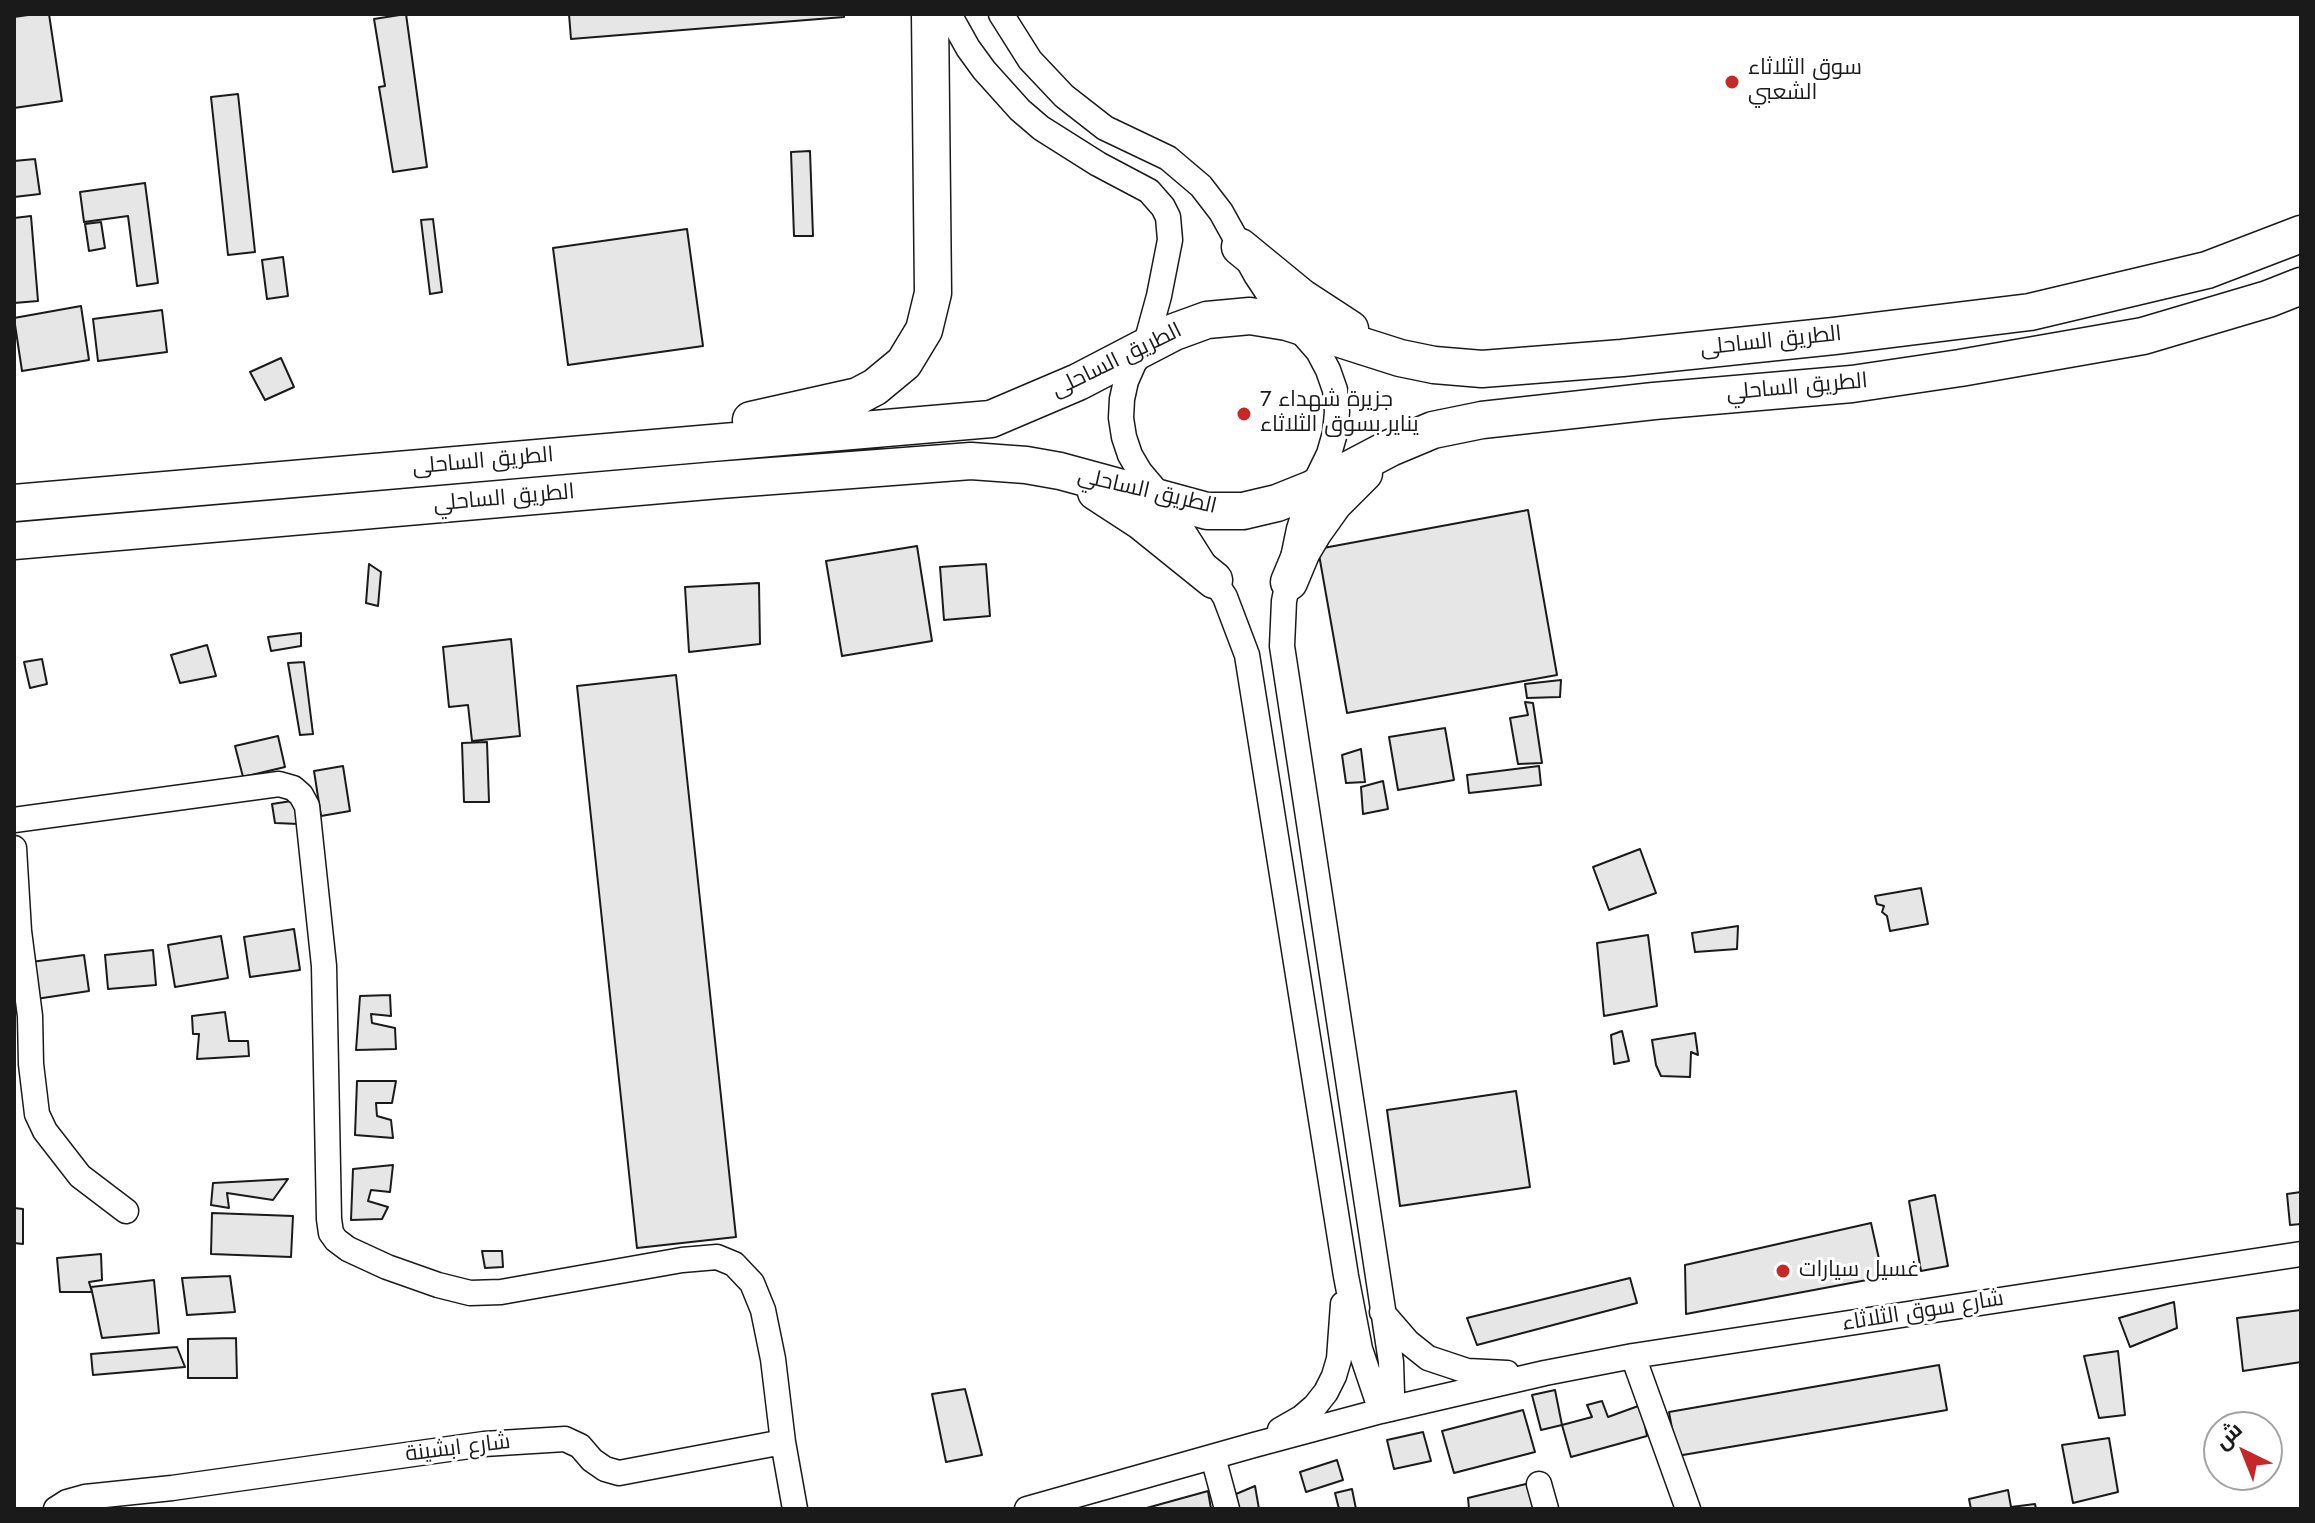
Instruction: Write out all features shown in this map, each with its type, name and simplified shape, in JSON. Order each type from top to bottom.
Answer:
[{"type":"highway","points":[[628,450],[681,434],[858,396],[890,376],[915,348],[924,330],[933,293],[930,14]]},
{"type":"highway","name":"الطريق الساحلى","points":[[14,503],[991,419],[1078,382],[1174,332],[1207,320],[1250,316],[1287,322],[1400,358],[1434,365],[1482,369],[1834,336],[2030,312],[2207,270],[2301,234]]},
{"type":"highway","points":[[1240,247],[1301,297],[1400,358]]},
{"type":"highway","name":"الطريق الساحلي","points":[[14,541],[971,461],[1060,471],[1207,511],[1243,511],[1277,503],[1312,489],[1390,448],[1433,430],[1482,420],[1852,384],[1960,368],[2127,339],[2268,299],[2301,286]]},
{"type":"highway","points":[[1289,582],[1302,551],[1328,512],[1390,448]]},
{"type":"highway","points":[[1060,471],[1142,522],[1214,580]]},
{"type":"street","points":[[949,14],[984,70],[1020,110],[1041,128],[1098,164],[1149,191],[1163,207],[1170,229],[1159,296],[1145,347],[1126,381],[1122,399],[1124,437],[1140,472],[1162,498],[1225,597],[1247,655],[1346,1276],[1360,1349],[1373,1391],[1386,1410]]},
{"type":"street","points":[[1001,14],[1030,60],[1064,96],[1105,128],[1168,158],[1193,178],[1216,205],[1287,322],[1318,351],[1335,390],[1335,433],[1299,529],[1282,624],[1282,646],[1392,1377],[1386,1410]]},
{"type":"street","points":[[14,820],[279,784],[293,788],[301,795],[307,806],[323,952],[331,1233],[348,1249],[387,1267],[470,1293],[501,1292],[682,1260],[717,1257],[734,1264],[752,1283],[763,1310],[795,1509]]},
{"type":"street","points":[[14,848],[37,1114],[45,1131],[80,1176],[126,1211]]},
{"type":"street","name":"شارع سوق الثلاثاء","points":[[1545,1373],[1633,1356],[2301,1254]]},
{"type":"street","points":[[1254,1445],[1301,1418],[1326,1392],[1339,1359],[1346,1276]]},
{"type":"street","points":[[1382,1312],[1408,1342],[1428,1358],[1440,1363],[1483,1373],[1545,1373]]},
{"type":"street","points":[[1633,1356],[1688,1509]]},
{"type":"street","points":[[1027,1509],[1386,1410],[1545,1373]]},
{"type":"street","name":"شارع ابشينة","points":[[56,1509],[85,1497],[172,1488],[484,1444],[565,1439],[580,1446],[605,1469],[619,1473],[783,1442]]},
{"type":"street","points":[[1213,1457],[1227,1509]]},
{"type":"street","points":[[1539,1484],[1546,1509]]},
{"type":"building","points":[[49,14],[62,101],[14,108],[14,17]]},
{"type":"building","points":[[406,14],[427,167],[393,172],[379,87],[385,86],[374,19]]},
{"type":"building","points":[[569,14],[844,14],[844,17],[571,39]]},
{"type":"building","points":[[238,94],[255,252],[228,255],[211,97]]},
{"type":"building","points":[[810,151],[813,236],[794,236],[791,152]]},
{"type":"building","points":[[35,159],[40,194],[14,197],[14,161]]},
{"type":"building","points":[[145,183],[158,283],[137,286],[128,216],[84,222],[80,192]]},
{"type":"building","points":[[31,216],[38,301],[14,303],[14,218]]},
{"type":"building","points":[[433,219],[442,292],[430,294],[421,220]]},
{"type":"building","points":[[101,222],[105,248],[89,251],[85,224]]},
{"type":"building","points":[[687,229],[703,346],[568,365],[553,248]]},
{"type":"building","points":[[283,257],[288,296],[267,299],[262,260]]},
{"type":"building","points":[[81,306],[89,360],[22,371],[14,318]]},
{"type":"building","points":[[162,310],[167,352],[98,361],[93,319]]},
{"type":"building","points":[[281,358],[294,387],[265,400],[250,372]]},
{"type":"building","points":[[1528,510],[1557,675],[1347,713],[1318,549]]},
{"type":"building","points":[[917,546],[932,641],[842,656],[826,561]]},
{"type":"building","points":[[369,564],[381,572],[378,606],[366,603]]},
{"type":"building","points":[[986,564],[990,616],[944,620],[940,567]]},
{"type":"building","points":[[759,583],[760,644],[689,652],[685,587]]},
{"type":"building","points":[[301,633],[301,646],[271,651],[268,637]]},
{"type":"building","points":[[511,639],[520,736],[472,741],[468,705],[449,707],[443,647]]},
{"type":"building","points":[[207,645],[216,676],[180,683],[171,655]]},
{"type":"building","points":[[42,659],[47,684],[30,688],[24,662]]},
{"type":"building","points":[[304,662],[313,734],[300,735],[288,663]]},
{"type":"building","points":[[676,675],[736,1237],[637,1248],[577,686]]},
{"type":"building","points":[[1561,680],[1560,697],[1527,698],[1525,684]]},
{"type":"building","points":[[1525,702],[1533,703],[1542,763],[1518,764],[1510,718],[1528,715]]},
{"type":"building","points":[[1445,728],[1454,780],[1398,790],[1389,737]]},
{"type":"building","points":[[278,736],[285,767],[243,777],[235,746]]},
{"type":"building","points":[[487,742],[489,802],[464,802],[462,743]]},
{"type":"building","points":[[1361,749],[1365,782],[1346,783],[1342,755]]},
{"type":"building","points":[[343,766],[350,811],[321,816],[314,771]]},
{"type":"building","points":[[1539,766],[1541,785],[1469,793],[1467,775]]},
{"type":"building","points":[[1383,781],[1388,809],[1363,814],[1361,787]]},
{"type":"building","points":[[298,800],[299,824],[275,823],[272,804]]},
{"type":"building","points":[[1640,849],[1656,893],[1609,910],[1593,867]]},
{"type":"building","points":[[1921,888],[1928,924],[1890,931],[1887,916],[1882,912],[1884,906],[1877,904],[1875,896]]},
{"type":"building","points":[[1738,926],[1737,949],[1695,952],[1692,933]]},
{"type":"building","points":[[294,929],[300,970],[250,977],[244,937]]},
{"type":"building","points":[[1648,935],[1657,1006],[1604,1016],[1597,943]]},
{"type":"building","points":[[221,936],[228,978],[175,987],[168,945]]},
{"type":"building","points":[[153,950],[156,985],[108,989],[105,955]]},
{"type":"building","points":[[84,955],[89,991],[36,999],[31,962]]},
{"type":"building","points":[[390,995],[391,1016],[371,1014],[372,1023],[395,1028],[396,1049],[356,1050],[360,996]]},
{"type":"building","points":[[225,1012],[229,1041],[248,1041],[249,1056],[197,1059],[199,1034],[193,1034],[192,1016]]},
{"type":"building","points":[[1622,1031],[1629,1061],[1614,1064],[1611,1035]]},
{"type":"building","points":[[1695,1033],[1698,1055],[1691,1052],[1690,1077],[1661,1076],[1652,1040]]},
{"type":"building","points":[[357,1081],[396,1081],[392,1103],[376,1103],[377,1116],[391,1120],[393,1138],[355,1135]]},
{"type":"building","points":[[1516,1091],[1530,1187],[1400,1206],[1387,1110]]},
{"type":"building","points":[[393,1165],[390,1192],[371,1190],[368,1201],[388,1207],[382,1219],[351,1220],[353,1169]]},
{"type":"building","points":[[288,1179],[273,1200],[227,1193],[229,1208],[211,1205],[213,1183]]},
{"type":"building","points":[[2301,1192],[2301,1224],[2290,1225],[2287,1194]]},
{"type":"building","points":[[1935,1195],[1948,1266],[1921,1271],[1909,1201]]},
{"type":"building","points":[[14,1208],[23,1209],[23,1244],[14,1243]]},
{"type":"building","points":[[212,1213],[293,1216],[291,1257],[211,1254]]},
{"type":"building","name":"غسيل سيارات","points":[[1871,1223],[1883,1277],[1686,1314],[1685,1265]]},
{"type":"building","points":[[482,1251],[502,1251],[503,1267],[485,1268]]},
{"type":"building","points":[[101,1254],[102,1280],[89,1282],[92,1292],[60,1292],[57,1258]]},
{"type":"building","points":[[230,1276],[235,1312],[187,1315],[182,1278]]},
{"type":"building","points":[[1630,1278],[1637,1303],[1477,1345],[1467,1318]]},
{"type":"building","points":[[154,1280],[159,1333],[102,1338],[91,1287]]},
{"type":"building","points":[[2174,1302],[2177,1328],[2130,1347],[2119,1318]]},
{"type":"building","points":[[2301,1310],[2301,1362],[2243,1371],[2237,1318]]},
{"type":"building","points":[[236,1338],[237,1378],[188,1378],[188,1339]]},
{"type":"building","points":[[177,1347],[185,1367],[93,1375],[91,1354]]},
{"type":"building","points":[[2118,1351],[2125,1415],[2099,1418],[2084,1356]]},
{"type":"building","points":[[1939,1365],[1947,1410],[1677,1456],[1669,1412]]},
{"type":"building","points":[[965,1389],[982,1455],[946,1462],[932,1394]]},
{"type":"building","points":[[1555,1390],[1562,1425],[1541,1430],[1532,1395]]},
{"type":"building","points":[[1602,1401],[1608,1417],[1641,1405],[1647,1436],[1571,1457],[1562,1425],[1592,1417],[1587,1405]]},
{"type":"building","points":[[1523,1410],[1535,1452],[1454,1473],[1442,1431]]},
{"type":"building","points":[[1423,1432],[1431,1461],[1394,1469],[1387,1440]]},
{"type":"building","points":[[2109,1438],[2118,1492],[2073,1503],[2062,1445]]},
{"type":"building","points":[[1337,1460],[1343,1480],[1306,1492],[1300,1472]]},
{"type":"building","points":[[1530,1483],[1536,1509],[1469,1509],[1468,1498]]},
{"type":"building","points":[[1255,1486],[1259,1509],[1239,1509],[1236,1494]]},
{"type":"building","points":[[1352,1489],[1356,1509],[1339,1509],[1335,1493]]},
{"type":"building","points":[[2008,1490],[2011,1507],[2035,1504],[2036,1509],[1971,1509],[1969,1499]]},
{"type":"building","points":[[1208,1491],[1211,1509],[1143,1509]]},
{"type":"place","name":"سوق الثلاثاء الشعبي","points":[[1732,82]]},
{"type":"place","name":"جزيرة شهداء 7 يناير بسوق الثلاثاء","points":[[1244,414]]},
{"type":"place","name":"غسيل سيارات","points":[[1783,1271]]}]
